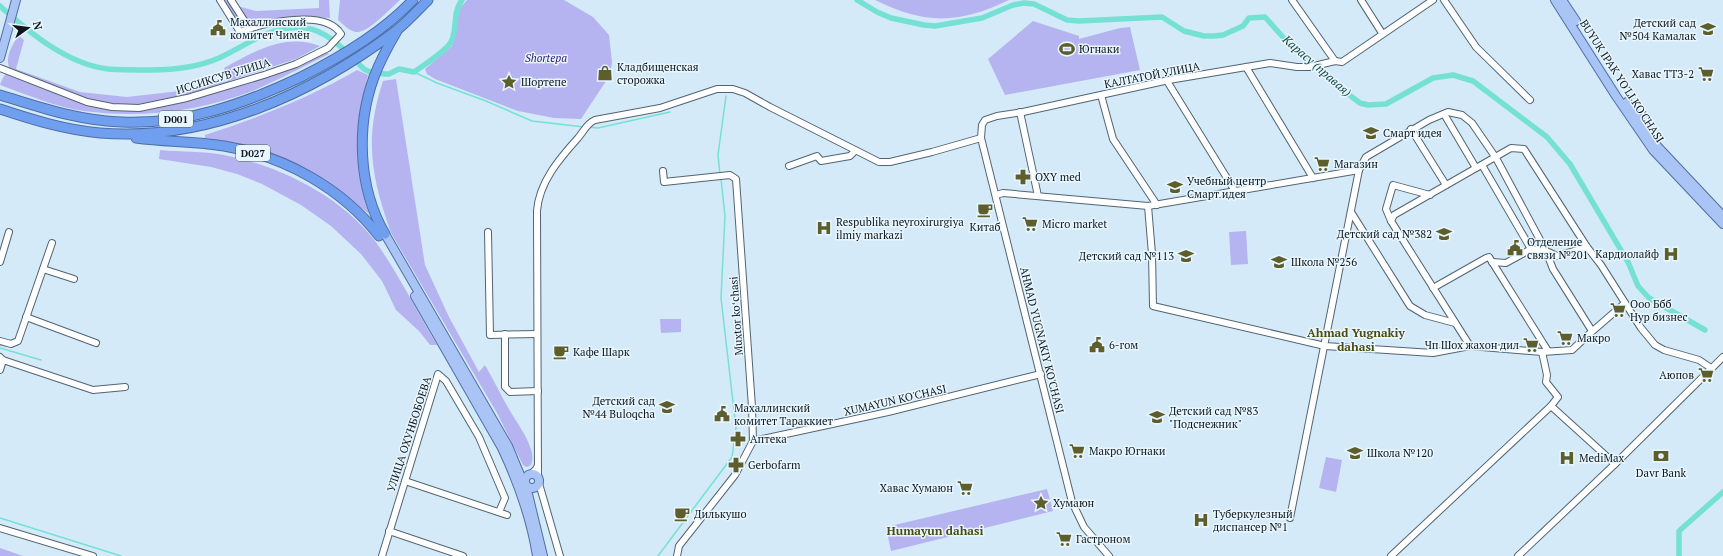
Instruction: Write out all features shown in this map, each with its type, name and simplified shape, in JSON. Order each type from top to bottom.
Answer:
[{"type":"highway","name":"D001","points":[[0,95],[54,111],[93,120],[121,122],[166,120],[212,112],[245,101],[285,84],[345,53],[378,31],[413,0]]},
{"type":"highway","name":"D001","points":[[0,109],[53,125],[101,133],[148,133],[183,129],[217,122],[274,101],[358,57],[397,29],[428,0]]},
{"type":"highway","name":"D027","points":[[382,235],[372,205],[366,180],[363,158],[364,121],[373,78],[397,29]]},
{"type":"highway","name":"D027","points":[[101,133],[155,141],[195,142],[223,146],[268,158],[296,169],[329,189],[356,210],[382,235]]},
{"type":"main road","points":[[0,58],[16,0]]},
{"type":"main road","name":"BUYUK IPAK YO'LI KO'CHASI","points":[[1555,0],[1616,96],[1653,150],[1723,224]]},
{"type":"main road","name":"BUYUK IPAK YO'LI KO'CHASI","points":[[1562,0],[1620,92],[1658,146],[1723,216]]},
{"type":"main road","name":"D027","points":[[382,235],[517,474],[529,485],[543,556]]},
{"type":"main road","points":[[517,474],[523,475],[529,485]]},
{"type":"main road","name":"D027","points":[[529,485],[531,526],[537,556]]},
{"type":"street","name":"ИССИКСУВ УЛИЦА","points":[[0,68],[86,102],[112,107],[140,108],[187,98],[264,76],[296,64],[328,48],[339,38],[341,34],[335,26],[317,21],[290,20],[249,28],[240,32],[220,0]]},
{"type":"street","points":[[231,0],[249,28]]},
{"type":"street","points":[[1292,0],[1335,61]]},
{"type":"street","points":[[1361,0],[1382,33]]},
{"type":"street","name":"КАЛТАТОЙ УЛИЦА","points":[[985,120],[996,116],[1167,81],[1270,62],[1297,67],[1310,67],[1324,65],[1335,61],[1342,62],[1382,33],[1433,0]]},
{"type":"street","points":[[1444,0],[1476,47],[1530,100]]},
{"type":"street","points":[[1246,67],[1313,178]]},
{"type":"street","points":[[1167,81],[1235,191]]},
{"type":"street","points":[[529,485],[538,463],[538,199],[546,180],[559,160],[587,125],[595,120],[660,108],[713,90],[730,89],[745,93],[874,161],[884,163],[932,152],[981,138]]},
{"type":"street","points":[[1101,95],[1113,139],[1157,205]]},
{"type":"street","points":[[1020,112],[1038,196]]},
{"type":"street","points":[[1290,518],[1359,170],[1366,157],[1411,129],[1448,112],[1462,115],[1472,123],[1496,158],[1546,251],[1553,270],[1592,331]]},
{"type":"street","points":[[1444,114],[1476,168]]},
{"type":"street","name":"AHMAD YUGNAKIY KO'CHASI","points":[[985,120],[982,125],[981,138],[1075,510],[1084,527],[1109,556]]},
{"type":"street","points":[[1411,129],[1446,186]]},
{"type":"street","points":[[1391,221],[1394,215],[1496,158],[1511,148],[1524,149],[1641,328],[1655,345],[1676,354],[1699,360],[1711,368]]},
{"type":"street","points":[[789,166],[816,156],[821,161],[850,156],[855,151]]},
{"type":"street","points":[[1482,165],[1531,249]]},
{"type":"street","points":[[996,195],[1003,193],[1148,206],[1359,170]]},
{"type":"street","name":"Muxtor koʻchasi","points":[[662,171],[664,182],[728,176],[736,179],[752,407],[753,442]]},
{"type":"street","points":[[1430,195],[1393,185],[1386,209],[1391,221],[1470,346]]},
{"type":"street","points":[[1148,206],[1152,254],[1153,306],[1325,346],[1433,353],[1470,346],[1545,351],[1572,350],[1625,303]]},
{"type":"street","points":[[1351,212],[1410,306],[1424,315],[1456,323]]},
{"type":"street","points":[[0,262],[9,232]]},
{"type":"street","points":[[488,232],[490,335],[537,334]]},
{"type":"street","points":[[0,341],[11,344],[16,343],[52,243]]},
{"type":"street","points":[[1492,262],[1506,263],[1531,249],[1546,251],[1551,255],[1557,256],[1587,247]]},
{"type":"street","points":[[1391,556],[1551,406],[1558,397],[1546,382],[1547,375],[1545,351],[1488,256],[1433,288]]},
{"type":"street","points":[[43,269],[74,280]]},
{"type":"street","points":[[26,317],[96,343]]},
{"type":"street","points":[[505,334],[505,386],[510,392],[538,391]]},
{"type":"street","points":[[1518,556],[1615,464],[1723,357]]},
{"type":"street","points":[[0,370],[1,358],[93,390],[125,386]]},
{"type":"street","name":"УЛИЦА ОХУНБОБОЕВА","points":[[382,556],[438,374],[446,381],[480,437],[505,498],[500,512]]},
{"type":"street","name":"XUMAYUN KO'CHASI","points":[[753,442],[895,410],[1040,374]]},
{"type":"street","points":[[1551,406],[1615,464]]},
{"type":"street","points":[[677,556],[679,546],[735,476],[753,442]]},
{"type":"street","points":[[529,485],[538,463]]},
{"type":"street","points":[[405,481],[508,515]]},
{"type":"street","points":[[529,485],[539,489],[542,494],[560,556]]},
{"type":"street","points":[[0,528],[93,556]]},
{"type":"street","points":[[389,531],[463,556]]},
{"type":"green space","points":[[220,0],[231,0],[245,21],[237,26]]},
{"type":"green space","points":[[319,0],[329,0],[330,18],[301,16],[250,24],[237,6],[256,11],[319,8]]},
{"type":"green space","points":[[340,0],[400,0],[372,25],[361,32],[356,32],[349,29],[338,20]]},
{"type":"green space","name":"Shortepa","points":[[467,0],[564,0],[593,17],[609,35],[612,62],[610,75],[581,119],[554,118],[518,111],[435,79],[427,74],[425,69],[452,46],[460,8]]},
{"type":"green space","points":[[875,0],[1009,0],[974,14],[942,18],[910,14]]},
{"type":"green space","name":"Югнаки","points":[[1033,21],[1079,36],[1079,39],[1120,28],[1130,27],[1140,70],[1005,95],[988,59]]},
{"type":"green space","points":[[18,35],[24,40],[16,69],[80,92],[127,97],[180,91],[228,81],[224,68],[259,50],[282,43],[295,42],[320,46],[296,59],[229,81],[229,86],[326,52],[329,54],[255,90],[214,103],[171,111],[127,114],[106,113],[63,107],[0,85],[9,67],[9,55]]},
{"type":"green space","points":[[357,70],[368,75],[359,128],[358,161],[360,178],[369,214],[316,176],[272,154],[250,147],[205,138],[205,135],[244,122],[320,90]]},
{"type":"green space","points":[[396,79],[425,265],[449,317],[479,372],[485,365],[522,430],[530,446],[532,454],[530,466],[526,467],[523,465],[497,413],[391,233],[375,175],[372,157],[372,140],[373,121],[383,81]]},
{"type":"green space","points":[[160,150],[200,152],[246,160],[289,176],[311,187],[331,200],[366,230],[380,248],[437,345],[430,345],[419,331],[396,310],[382,281],[361,254],[331,226],[301,205],[262,184],[237,174],[211,167],[159,159]]},
{"type":"green space","points":[[1246,231],[1248,264],[1231,265],[1229,232]]},
{"type":"green space","points":[[660,319],[681,319],[681,332],[661,333]]},
{"type":"green space","points":[[1326,457],[1342,460],[1336,492],[1319,488]]},
{"type":"green space","points":[[1047,489],[1053,511],[891,551],[886,527]]},
{"type":"green space","points":[[0,548],[23,556],[0,556]]},
{"type":"waterway","name":"Карасу (правая)","points":[[0,6],[24,27],[50,46],[78,61],[108,69],[160,70],[193,66],[219,58],[271,32],[282,29],[306,28],[314,30],[330,38],[345,50],[364,69],[370,72],[389,74],[399,69],[414,72],[434,58],[451,42],[457,10],[462,0]]},
{"type":"waterway","name":"Карасу (правая)","points":[[857,0],[877,12],[891,18],[935,26],[982,18],[1013,5],[1024,3],[1034,4],[1067,20],[1079,21],[1162,17],[1184,31],[1204,36],[1223,35],[1243,26],[1249,18],[1265,17],[1290,45],[1352,97],[1360,103],[1368,105],[1386,104],[1433,78],[1453,75],[1473,81],[1547,137],[1570,164],[1628,262],[1638,286],[1649,298],[1705,330]]},
{"type":"waterway","points":[[414,72],[437,83],[486,101],[532,121],[584,127]]},
{"type":"waterway","points":[[720,175],[718,155],[726,96]]},
{"type":"waterway","points":[[588,127],[598,128],[670,112]]},
{"type":"waterway","points":[[658,556],[732,457],[736,428],[721,298],[725,216],[721,179]]},
{"type":"waterway","points":[[0,348],[41,360]]},
{"type":"waterway","name":"Карасу (правая)","points":[[1679,556],[1679,531],[1723,492]]},
{"type":"waterway","points":[[0,518],[121,556]]},
{"type":"place","name":"Махаллинский комитет Чимён","points":[[218,28]]},
{"type":"place","name":"Детский сад №504 Камалак","points":[[1708,29]]},
{"type":"place","name":"Югнаки","points":[[1067,49]]},
{"type":"place","name":"Кладбищенская сторожка","points":[[605,73]]},
{"type":"place","name":"Хавас ТТЗ-2","points":[[1706,74]]},
{"type":"place","name":"Шортепе","points":[[509,82]]},
{"type":"place","name":"Смарт идея","points":[[1371,133]]},
{"type":"place","name":"Магазин","points":[[1322,164]]},
{"type":"place","name":"OXY med","points":[[1023,177]]},
{"type":"place","name":"Учебный центр Смарт идея","points":[[1175,187]]},
{"type":"place","name":"Китаб","points":[[985,210]]},
{"type":"place","name":"Micro market","points":[[1030,224]]},
{"type":"place","name":"Respublika neyroxirurgiya ilmiy markazi","points":[[824,228]]},
{"type":"place","name":"Детский сад №382","points":[[1444,234]]},
{"type":"place","name":"Отделение связи №201","points":[[1515,248]]},
{"type":"place","name":"Кардиолайф","points":[[1671,254]]},
{"type":"place","name":"Детский сад №113","points":[[1186,256]]},
{"type":"place","name":"Школа №256","points":[[1279,262]]},
{"type":"place","name":"Ооо Ббб Нур бизнес","points":[[1618,310]]},
{"type":"place","name":"Макро","points":[[1565,338]]},
{"type":"place","name":"6-гом","points":[[1097,345]]},
{"type":"place","name":"Чп Шох жахон дил","points":[[1531,345]]},
{"type":"place","name":"Кафе Шарк","points":[[561,352]]},
{"type":"place","name":"Аюпов","points":[[1706,375]]},
{"type":"place","name":"Детский сад №44 Buloqcha","points":[[667,407]]},
{"type":"place","name":"Махаллинский комитет Тараккиет","points":[[722,414]]},
{"type":"place","name":"Детский сад №83 \"Подснежник\"","points":[[1157,417]]},
{"type":"place","name":"Аптека","points":[[738,439]]},
{"type":"place","name":"Макро Югнаки","points":[[1077,451]]},
{"type":"place","name":"Школа №120","points":[[1355,453]]},
{"type":"place","name":"Davr Bank","points":[[1661,456]]},
{"type":"place","name":"MediMax","points":[[1567,458]]},
{"type":"place","name":"Gerbofarm","points":[[736,465]]},
{"type":"place","name":"Хавас Хумаюн","points":[[965,488]]},
{"type":"place","name":"Хумаюн","points":[[1041,503]]},
{"type":"place","name":"Дилькушо","points":[[682,514]]},
{"type":"place","name":"Туберкулезный диспансер №1","points":[[1201,520]]},
{"type":"place","name":"Гастроном","points":[[1064,539]]},
{"type":"district","name":"Ahmad Yugnakiy dahasi","points":[[1356,340]]},
{"type":"district","name":"Humayun dahasi","points":[[935,531]]}]
